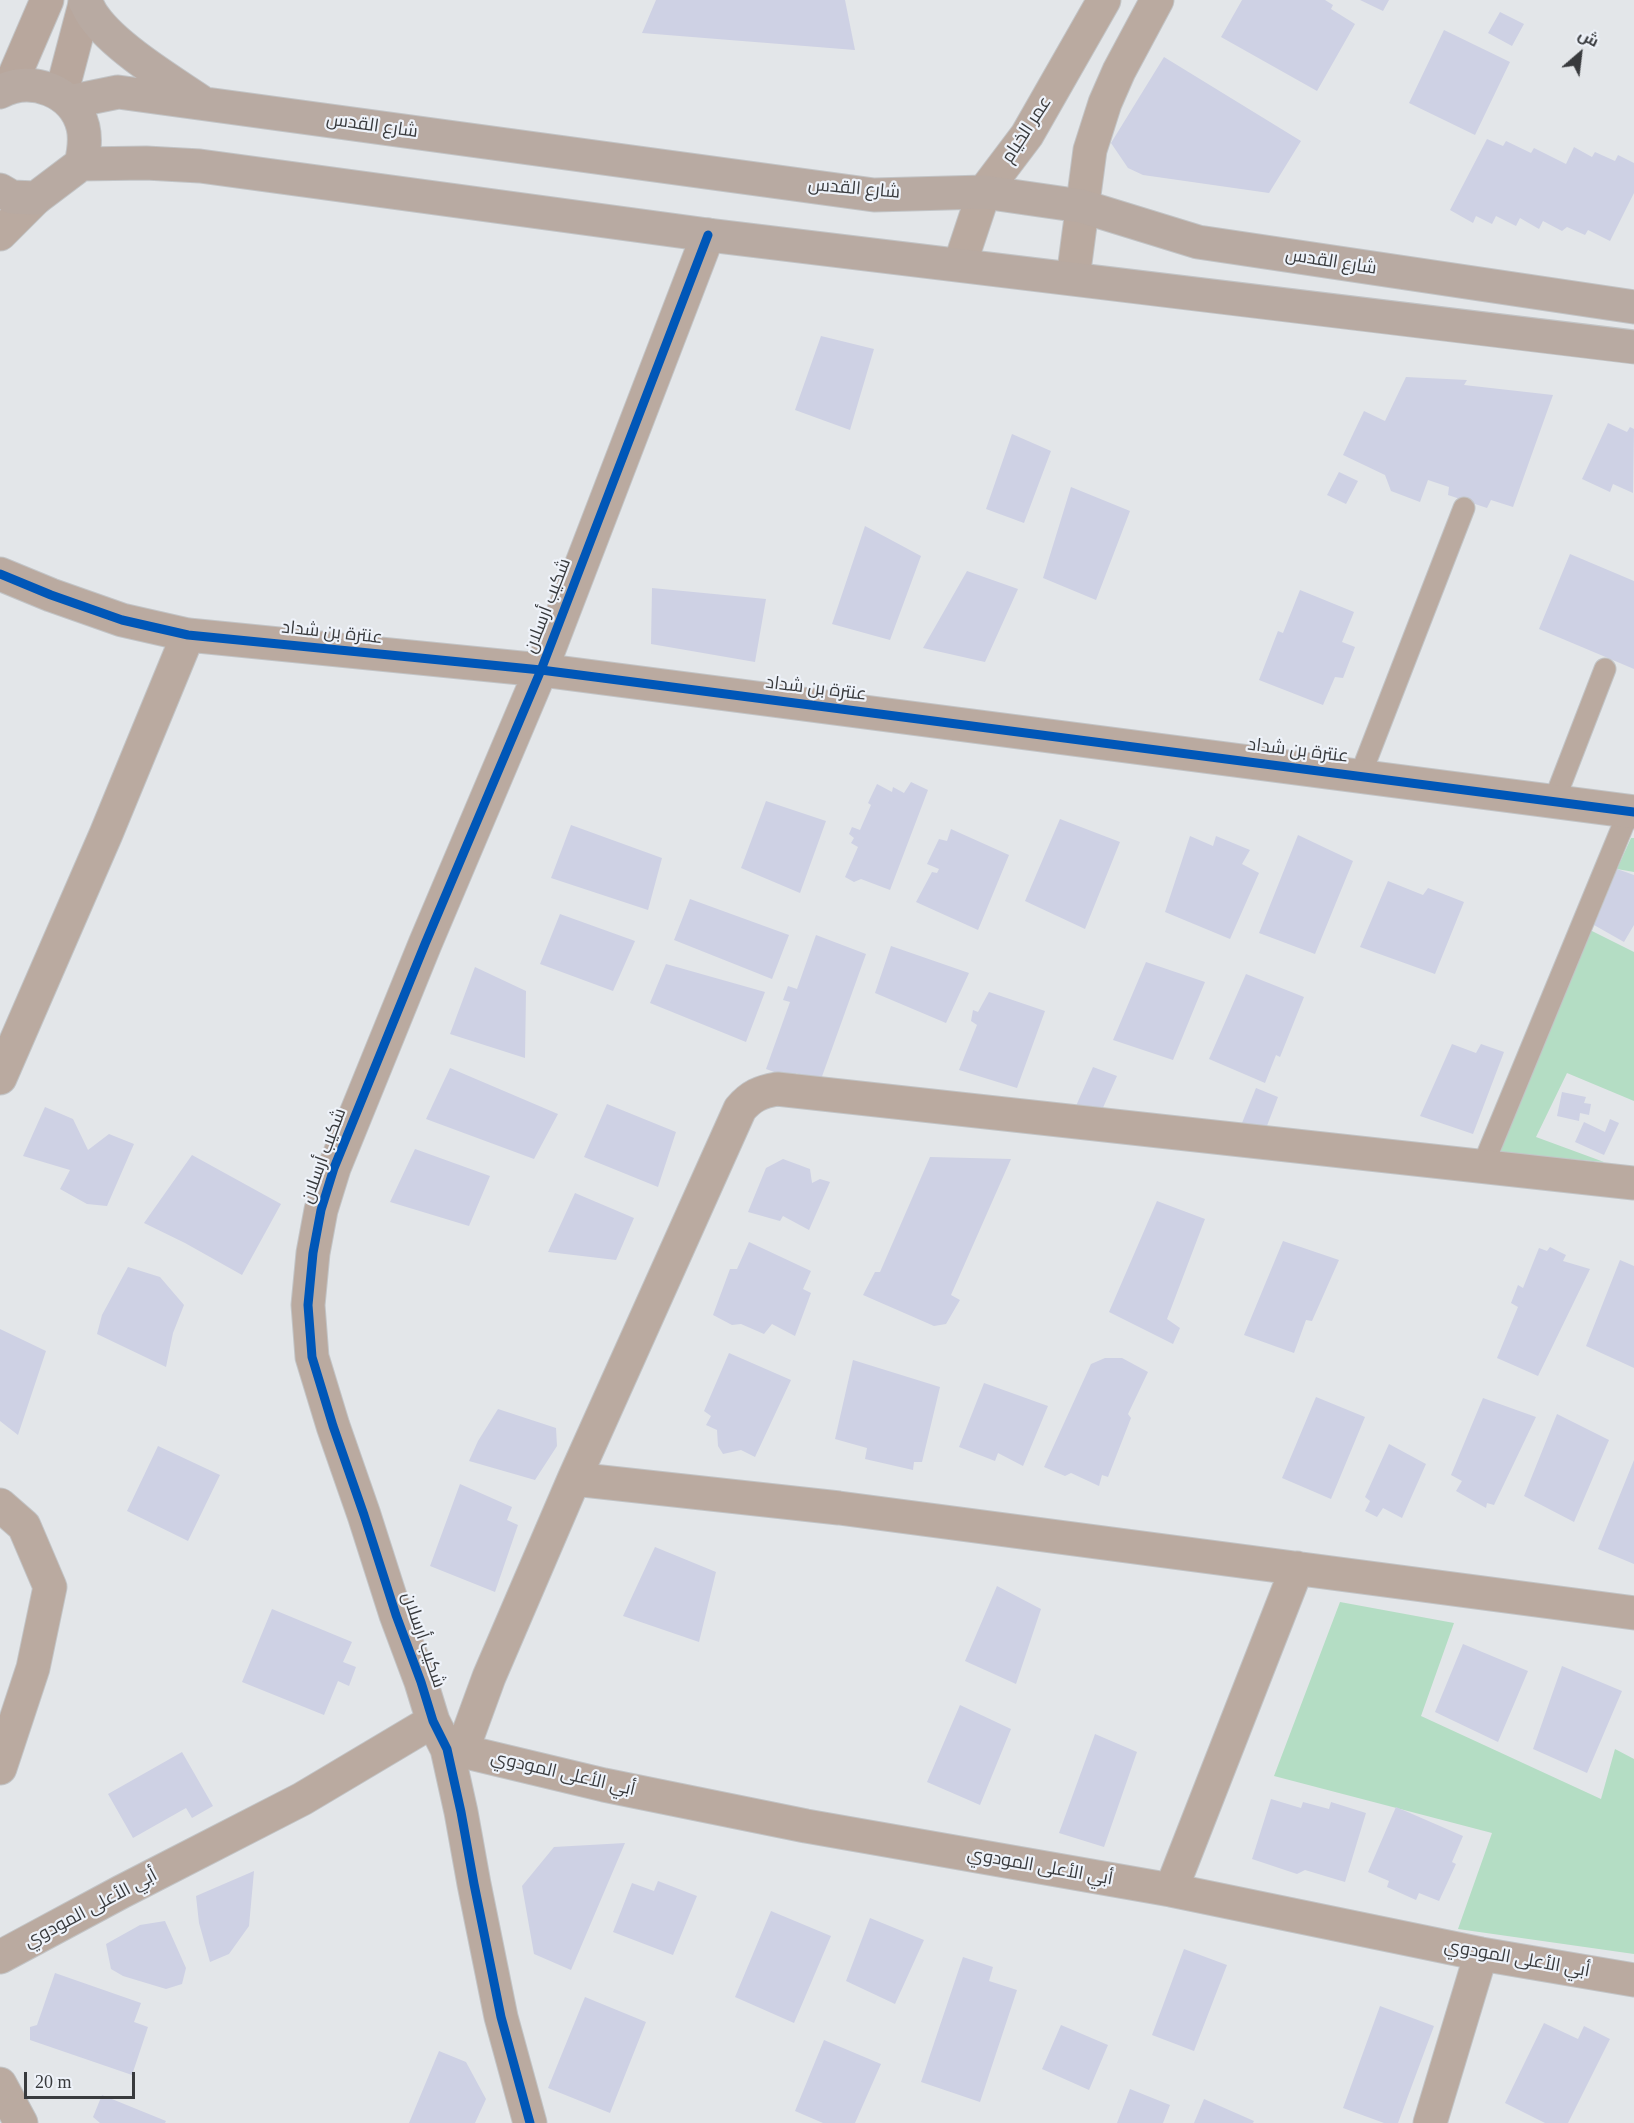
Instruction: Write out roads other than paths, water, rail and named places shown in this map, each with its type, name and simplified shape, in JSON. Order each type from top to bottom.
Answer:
[{"type":"main road","points":[[86,0],[94,18],[138,58],[204,103]]},
{"type":"main road","points":[[5,89],[37,85],[65,99],[82,125],[85,145],[81,164]]},
{"type":"main road","name":"شارع القدس","points":[[65,99],[118,92],[874,195],[984,192],[1081,206],[1198,242],[1634,307]]},
{"type":"main road","points":[[0,190],[12,197],[36,198],[81,164],[146,163],[200,166],[708,235],[1634,347]]},
{"type":"street","points":[[5,89],[47,0]]},
{"type":"street","points":[[65,99],[86,0]]},
{"type":"street","points":[[1073,278],[1090,150],[1119,71],[1157,0]]},
{"type":"street","name":"عمر الخيام","points":[[960,264],[984,192],[1027,135],[1096,4]]},
{"type":"street","points":[[0,234],[36,198]]},
{"type":"street","name":"شكيب أرسلان","points":[[530,2123],[501,2017],[447,1741],[333,1426],[312,1357],[308,1305],[312,1253],[321,1210],[334,1167],[541,670],[708,235]]},
{"type":"street","name":"عنترة بن شداد","points":[[0,574],[122,620],[188,635],[541,670],[1631,811]]},
{"type":"street","points":[[0,1078],[106,834],[188,635]]},
{"type":"street","points":[[447,1741],[489,1677],[574,1479],[740,1109],[749,1098],[760,1092],[777,1089],[1483,1166],[1631,1173]]},
{"type":"street","points":[[574,1479],[839,1508],[1634,1613]]},
{"type":"street","points":[[0,1505],[24,1526],[50,1587],[33,1668],[0,1768]]},
{"type":"street","points":[[1172,1890],[1297,1568]]},
{"type":"street","name":"أبي الأعلى المودوي","points":[[0,1957],[302,1799],[447,1741],[604,1785],[806,1826],[1172,1890],[1481,1954],[1634,1980]]},
{"type":"street","points":[[1430,2123],[1481,1954]]},
{"type":"street","points":[[0,2084],[21,2123]]},
{"type":"lane","points":[[1360,776],[1464,508]]},
{"type":"lane","points":[[1554,801],[1605,669]]},
{"type":"lane","points":[[1483,1166],[1631,811]]}]
